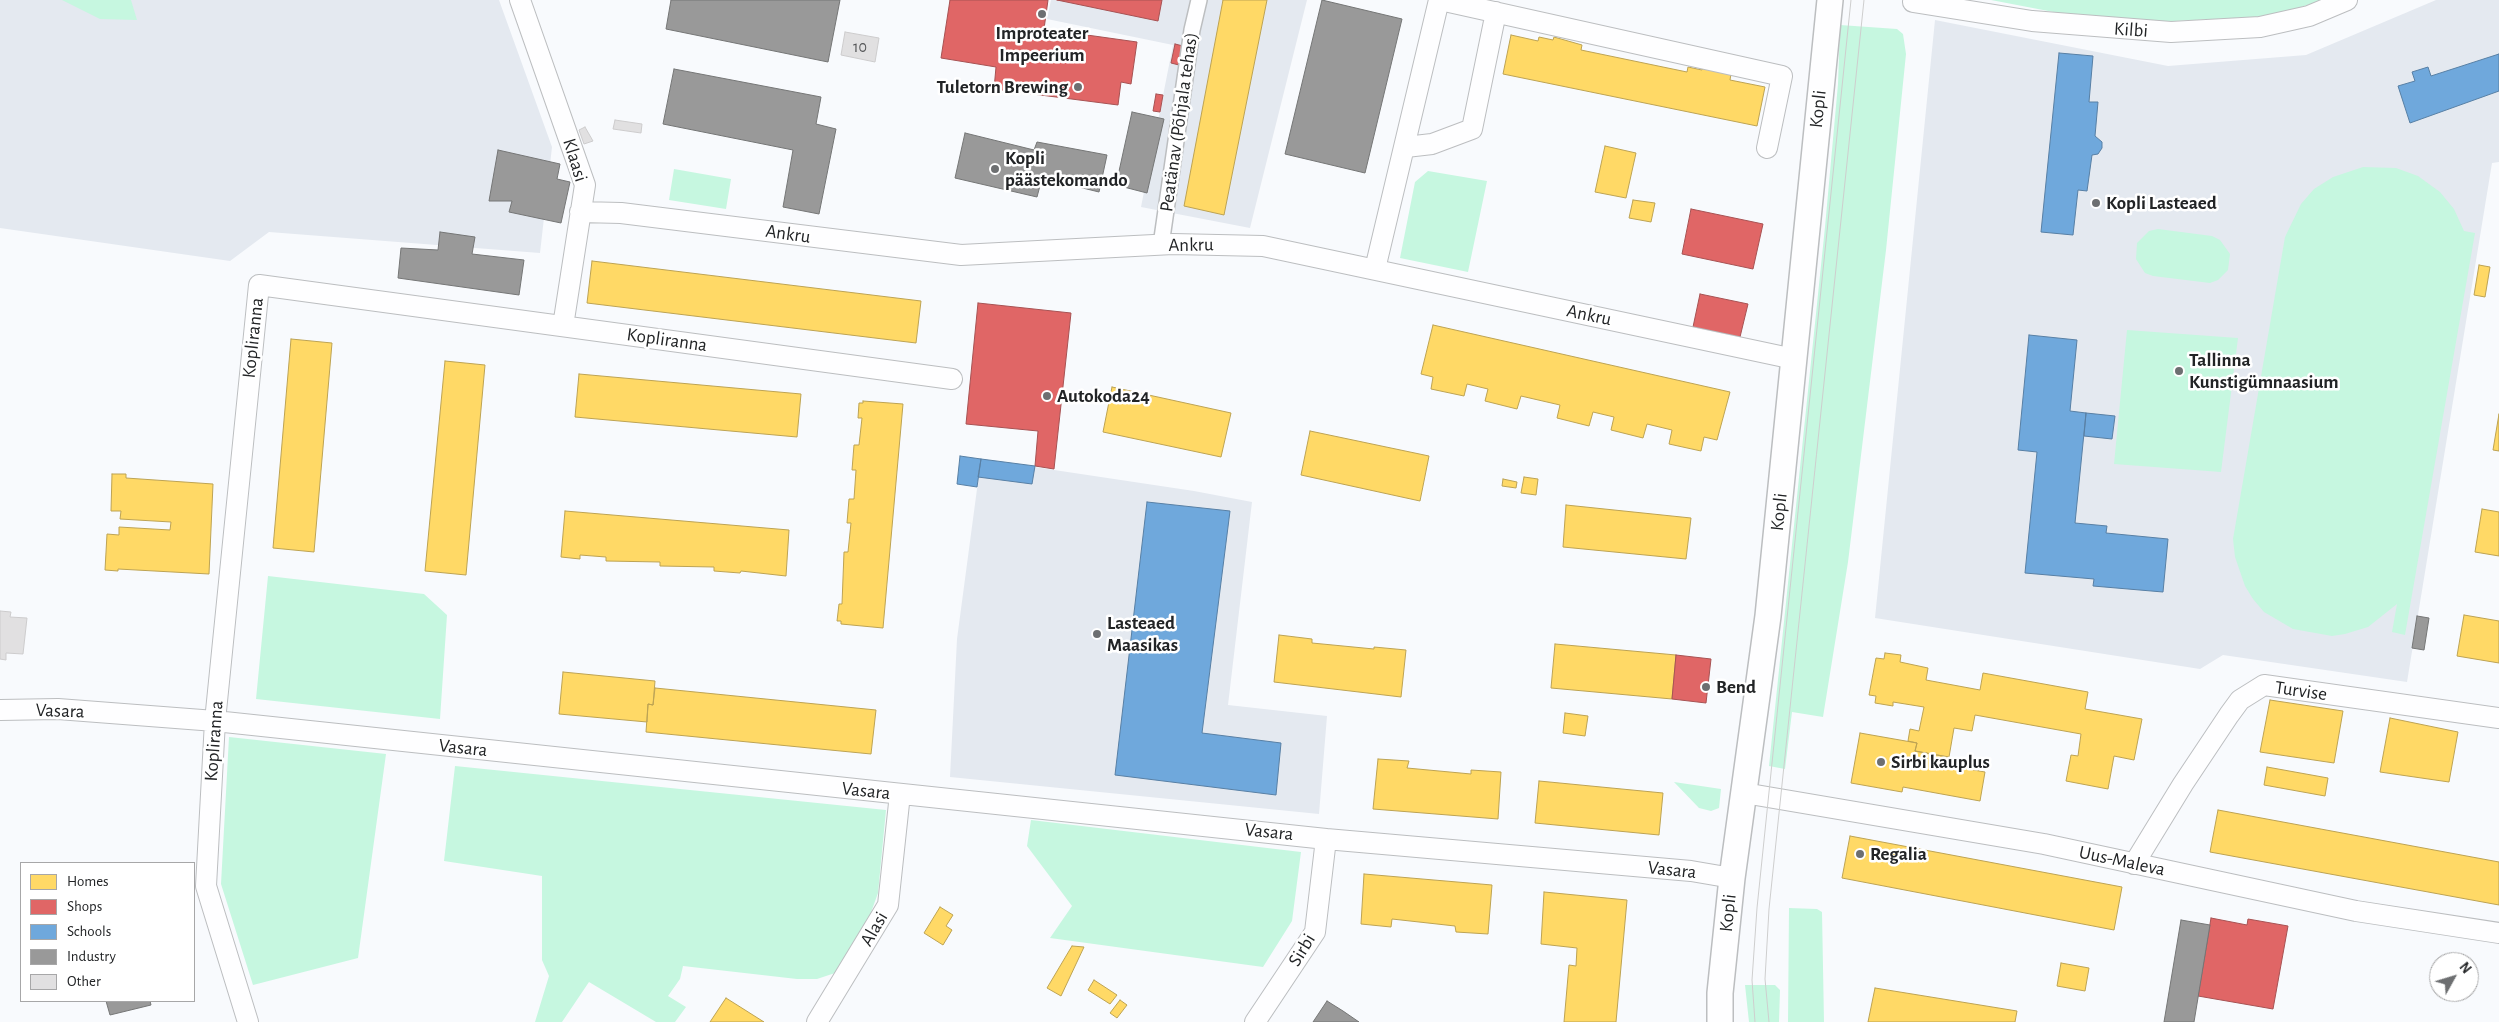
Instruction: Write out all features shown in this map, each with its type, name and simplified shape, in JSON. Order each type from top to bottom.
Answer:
[{"type":"street","name":"Klaasi","points":[[520,0],[585,185],[563,326]]},
{"type":"street","name":"Peatänav (Põhjala tehas)","points":[[1161,245],[1192,30],[1199,0]]},
{"type":"street","points":[[1375,269],[1406,148],[1440,0],[1782,76],[1767,148]]},
{"type":"street","name":"Kopli","points":[[1720,1022],[1720,993],[1732,878],[1768,616],[1830,0]]},
{"type":"street","name":"Kilbi","points":[[1913,2],[2032,21],[2171,32],[2260,27],[2309,16],[2347,0]]},
{"type":"street","points":[[1406,148],[1432,144],[1472,129],[1496,12]]},
{"type":"street","name":"Ankru","points":[[580,212],[621,213],[960,255],[1161,245],[1235,244],[1263,246],[1794,358]]},
{"type":"street","name":"Kopliranna","points":[[248,1022],[206,886],[215,721],[258,285],[952,379]]},
{"type":"street","name":"Turvise","points":[[2134,864],[2183,784],[2229,715],[2240,700],[2264,685],[2499,718]]},
{"type":"street","name":"Vasara","points":[[0,710],[58,709],[215,721],[1326,839],[1691,871],[1732,878]]},
{"type":"street","name":"Uus-Maleva","points":[[1744,793],[2044,844],[2356,911],[2499,933]]},
{"type":"street","name":"Alasi","points":[[817,1022],[888,905],[900,794]]},
{"type":"street","name":"Sirbi","points":[[1255,1022],[1314,932],[1326,839]]},
{"type":"shaded area","points":[[0,0],[499,0],[552,147],[540,253],[269,232],[230,261],[0,228]]},
{"type":"shaded area","points":[[1051,0],[1307,0],[1250,228],[1141,207],[1173,45],[1047,19]]},
{"type":"shaded area","name":"Tallinna Kunstigümnaasium","points":[[2436,0],[2499,0],[2499,162],[2492,163],[2407,682],[2223,655],[2200,669],[1875,618],[1935,20],[2168,66],[2306,55]]},
{"type":"shaded area","name":"Lasteaed Maasikas","points":[[981,459],[1194,491],[1252,502],[1228,705],[1327,716],[1319,814],[950,777],[957,639]]},
{"type":"green space","points":[[62,0],[131,0],[137,20],[100,19]]},
{"type":"green space","points":[[1991,0],[2323,0],[2273,16],[2116,24]]},
{"type":"green space","points":[[1840,25],[1897,29],[1903,34],[1906,54],[1886,250],[1848,562],[1823,717],[1792,712],[1785,769],[1769,766],[1825,227],[1838,84]]},
{"type":"green space","points":[[2363,167],[2396,168],[2418,176],[2440,192],[2454,209],[2464,231],[2475,233],[2405,635],[2392,632],[2397,604],[2368,627],[2332,636],[2293,629],[2264,612],[2245,586],[2235,557],[2233,539],[2285,237],[2301,204],[2314,189],[2333,177]]},
{"type":"green space","points":[[674,169],[731,179],[726,209],[669,200]]},
{"type":"green space","points":[[1428,171],[1487,181],[1468,272],[1400,258],[1415,182]]},
{"type":"green space","points":[[2158,229],[2212,236],[2220,240],[2230,254],[2228,270],[2218,280],[2210,283],[2153,276],[2145,273],[2136,259],[2137,243],[2149,231]]},
{"type":"green space","points":[[2127,330],[2238,338],[2221,472],[2114,464]]},
{"type":"green space","points":[[268,576],[424,594],[447,615],[440,719],[256,699]]},
{"type":"green space","points":[[229,737],[386,754],[358,958],[253,985],[221,884]]},
{"type":"green space","points":[[455,766],[886,810],[878,893],[869,918],[835,973],[817,979],[797,979],[683,966],[680,979],[668,996],[686,1007],[675,1022],[656,1022],[589,982],[562,1022],[535,1022],[549,976],[542,960],[542,876],[444,861]]},
{"type":"green space","points":[[1674,782],[1721,789],[1719,808],[1711,811],[1699,808]]},
{"type":"green space","points":[[1031,820],[1301,852],[1292,921],[1263,967],[1050,938],[1072,906],[1027,846]]},
{"type":"green space","points":[[1789,908],[1817,909],[1822,912],[1824,1022],[1788,1022]]},
{"type":"green space","points":[[1745,985],[1775,985],[1780,990],[1779,1022],[1749,1022]]},
{"type":"building: Homes","points":[[1223,0],[1267,0],[1224,215],[1184,206]]},
{"type":"building: Homes","points":[[1511,35],[1538,41],[1539,37],[1553,40],[1554,37],[1582,45],[1581,50],[1687,72],[1688,67],[1702,70],[1703,66],[1731,74],[1730,80],[1765,87],[1757,126],[1503,74]]},
{"type":"building: Homes","points":[[1605,146],[1636,153],[1626,198],[1595,192]]},
{"type":"building: Homes","points":[[1633,200],[1655,203],[1651,222],[1629,218]]},
{"type":"building: Homes","points":[[592,261],[921,301],[916,343],[587,303]]},
{"type":"building: Homes","points":[[2479,265],[2490,267],[2485,297],[2474,295]]},
{"type":"building: Homes","points":[[1433,325],[1730,392],[1717,440],[1704,437],[1701,451],[1669,444],[1672,430],[1647,424],[1643,438],[1611,430],[1614,417],[1593,412],[1589,426],[1557,418],[1560,405],[1521,396],[1517,409],[1485,401],[1488,389],[1467,384],[1464,396],[1431,389],[1433,377],[1421,374]]},
{"type":"building: Homes","points":[[291,339],[332,343],[314,552],[273,548]]},
{"type":"building: Homes","points":[[445,361],[485,365],[466,575],[425,571]]},
{"type":"building: Homes","points":[[579,374],[801,394],[797,437],[575,417]]},
{"type":"building: Homes","points":[[1112,387],[1231,413],[1221,457],[1103,432]]},
{"type":"building: Homes","points":[[863,401],[903,404],[883,628],[841,624],[841,621],[837,621],[839,604],[842,604],[844,552],[848,552],[851,523],[847,523],[849,499],[854,499],[856,470],[852,470],[854,445],[859,445],[862,418],[858,418],[859,403],[863,403]]},
{"type":"building: Homes","points":[[2499,414],[2499,451],[2493,450]]},
{"type":"building: Homes","points":[[1310,431],[1429,456],[1420,501],[1301,475]]},
{"type":"building: Homes","points":[[112,474],[126,474],[126,478],[213,484],[209,574],[105,570],[107,534],[119,535],[119,527],[170,530],[171,522],[120,519],[121,511],[111,511]]},
{"type":"building: Homes","points":[[1524,477],[1538,479],[1536,495],[1521,493]]},
{"type":"building: Homes","points":[[1503,479],[1517,482],[1516,488],[1502,486]]},
{"type":"building: Homes","points":[[1566,505],[1691,518],[1686,559],[1563,547]]},
{"type":"building: Homes","points":[[2482,509],[2499,512],[2499,556],[2475,552]]},
{"type":"building: Homes","points":[[565,511],[789,530],[786,576],[741,571],[740,573],[714,571],[714,567],[660,566],[660,562],[606,561],[606,557],[580,555],[580,559],[561,557]]},
{"type":"building: Homes","points":[[2464,615],[2499,621],[2499,663],[2457,656]]},
{"type":"building: Homes","points":[[1279,635],[1312,639],[1312,643],[1406,650],[1401,697],[1274,682]]},
{"type":"building: Homes","points":[[1555,644],[1676,655],[1672,699],[1551,688]]},
{"type":"building: Homes","points":[[1885,653],[1901,655],[1900,662],[1928,668],[1926,680],[1980,690],[1983,673],[2088,692],[2085,709],[2142,719],[2134,760],[2114,756],[2108,789],[2066,781],[2071,755],[2078,756],[2081,734],[1975,715],[1972,731],[1954,728],[1949,757],[1915,751],[1917,743],[1908,741],[1910,729],[1919,731],[1924,707],[1893,702],[1893,706],[1875,703],[1876,696],[1869,695],[1876,658],[1884,659]]},
{"type":"building: Homes","points":[[563,672],[655,681],[653,705],[648,704],[647,722],[559,714]]},
{"type":"building: Homes","points":[[655,688],[876,710],[871,754],[646,732],[648,704],[653,705]]},
{"type":"building: Homes","points":[[2270,700],[2343,711],[2334,763],[2260,752]]},
{"type":"building: Homes","points":[[1565,713],[1588,716],[1585,736],[1563,733]]},
{"type":"building: Homes","points":[[2390,718],[2458,732],[2449,782],[2380,772]]},
{"type":"building: Homes","points":[[1860,733],[1917,743],[1915,751],[1969,761],[1968,769],[1985,772],[1980,801],[1903,787],[1902,792],[1851,783]]},
{"type":"building: Homes","points":[[1378,759],[1409,761],[1407,768],[1471,774],[1471,770],[1501,772],[1498,819],[1373,809]]},
{"type":"building: Homes","points":[[2267,767],[2328,778],[2325,796],[2264,785]]},
{"type":"building: Homes","points":[[1539,781],[1663,793],[1659,835],[1535,823]]},
{"type":"building: Homes","points":[[2218,810],[2499,862],[2499,905],[2210,852]]},
{"type":"building: Homes","points":[[1850,836],[2122,887],[2114,930],[1842,878]]},
{"type":"building: Homes","points":[[1364,874],[1492,885],[1488,934],[1456,932],[1455,926],[1392,919],[1391,927],[1361,924]]},
{"type":"building: Homes","points":[[1544,892],[1627,900],[1616,1022],[1564,1022],[1569,965],[1576,966],[1577,948],[1541,944]]},
{"type":"building: Homes","points":[[940,907],[953,915],[946,926],[952,930],[943,945],[924,933]]},
{"type":"building: Homes","points":[[1072,946],[1084,947],[1061,996],[1047,988]]},
{"type":"building: Homes","points":[[2061,963],[2089,968],[2085,991],[2057,986]]},
{"type":"building: Homes","points":[[1094,980],[1117,995],[1110,1004],[1088,990]]},
{"type":"building: Homes","points":[[1875,988],[2017,1011],[2015,1022],[1868,1022]]},
{"type":"building: Homes","points":[[726,998],[764,1022],[710,1022]]},
{"type":"building: Homes","points":[[1120,1000],[1127,1005],[1117,1018],[1110,1013]]},
{"type":"building: Shops","points":[[950,0],[1048,0],[1044,29],[1137,42],[1131,84],[1121,82],[1118,105],[994,89],[996,67],[941,58]]},
{"type":"building: Shops","points":[[1057,0],[1162,0],[1158,21]]},
{"type":"building: Shops","points":[[1175,44],[1187,47],[1183,66],[1171,63]]},
{"type":"building: Shops","points":[[1156,94],[1163,95],[1160,112],[1153,111]]},
{"type":"building: Shops","points":[[1691,209],[1763,224],[1753,269],[1682,254]]},
{"type":"building: Shops","points":[[1700,294],[1748,304],[1740,337],[1693,327]]},
{"type":"building: Shops","points":[[978,303],[1071,313],[1054,469],[1035,466],[1038,431],[966,424]]},
{"type":"building: Shops","points":[[1676,655],[1711,659],[1706,703],[1672,699]]},
{"type":"building: Shops","points":[[2211,918],[2247,925],[2248,919],[2288,926],[2273,1009],[2198,996]]},
{"type":"building: Schools","points":[[2059,53],[2093,56],[2089,102],[2098,102],[2095,136],[2102,142],[2102,148],[2098,154],[2092,155],[2087,191],[2078,190],[2073,235],[2041,232]]},
{"type":"building: Schools","points":[[2499,54],[2499,91],[2410,123],[2398,86],[2415,81],[2412,72],[2428,67],[2431,76]]},
{"type":"building: Schools","points":[[2029,335],[2077,340],[2070,411],[2086,413],[2075,523],[2107,526],[2106,533],[2168,539],[2163,592],[2093,586],[2094,579],[2025,573],[2037,452],[2018,450]]},
{"type":"building: Schools","points":[[2086,413],[2115,416],[2112,439],[2084,436]]},
{"type":"building: Schools","points":[[960,456],[981,459],[977,487],[957,484]]},
{"type":"building: Schools","points":[[981,459],[1035,466],[1032,484],[978,477]]},
{"type":"building: Schools","points":[[1147,502],[1230,511],[1202,733],[1281,743],[1276,795],[1115,775]]},
{"type":"building: Industry","points":[[671,0],[840,0],[828,62],[666,29]]},
{"type":"building: Industry","points":[[1322,0],[1402,19],[1365,173],[1285,154]]},
{"type":"building: Industry","points":[[674,69],[821,97],[816,124],[836,129],[819,214],[783,207],[793,150],[663,124]]},
{"type":"building: Industry","points":[[1132,112],[1164,119],[1147,193],[1116,185]]},
{"type":"building: Industry","points":[[965,133],[1034,150],[1037,142],[1107,155],[1099,192],[1042,178],[1037,197],[955,178]]},
{"type":"building: Industry","points":[[498,150],[560,164],[557,179],[570,182],[561,223],[509,212],[512,201],[489,201]]},
{"type":"building: Industry","points":[[440,232],[475,237],[472,254],[524,260],[519,295],[398,278],[401,248],[438,250]]},
{"type":"building: Industry","points":[[2417,616],[2429,618],[2424,650],[2412,648]]},
{"type":"building: Industry","points":[[2181,920],[2210,925],[2194,1022],[2164,1022]]},
{"type":"building: Industry","points":[[1327,1001],[1343,1011],[1359,1022],[1313,1022]]},
{"type":"building: Industry","points":[[106,1002],[150,1002],[151,1005],[110,1015]]},
{"type":"building: Other","points":[[845,32],[879,38],[875,62],[841,55]]},
{"type":"building: Other","points":[[615,120],[642,124],[641,133],[613,129]]},
{"type":"building: Other","points":[[585,127],[593,141],[584,144],[579,130]]},
{"type":"building: Other","points":[[0,611],[11,612],[10,617],[27,618],[23,654],[6,653],[6,660],[0,659]]},
{"type":"tram line","points":[[1755,1022],[1752,980],[1757,908],[1851,0]]},
{"type":"tram line","points":[[1769,1022],[1765,979],[1769,909],[1864,0]]},
{"type":"place","name":"Improteater Impeerium","points":[[1042,14]]},
{"type":"place","name":"Tuletorn Brewing","points":[[1078,87]]},
{"type":"place","name":"Kopli päästekomando","points":[[995,169]]},
{"type":"place","name":"Kopli Lasteaed","points":[[2096,203]]},
{"type":"place","name":"Tallinna Kunstigümnaasium","points":[[2179,371]]},
{"type":"place","name":"Autokoda24","points":[[1047,396]]},
{"type":"place","name":"Lasteaed Maasikas","points":[[1097,634]]},
{"type":"place","name":"Bend","points":[[1706,687]]},
{"type":"place","name":"Sirbi kauplus","points":[[1881,762]]},
{"type":"place","name":"Regalia","points":[[1860,854]]}]
